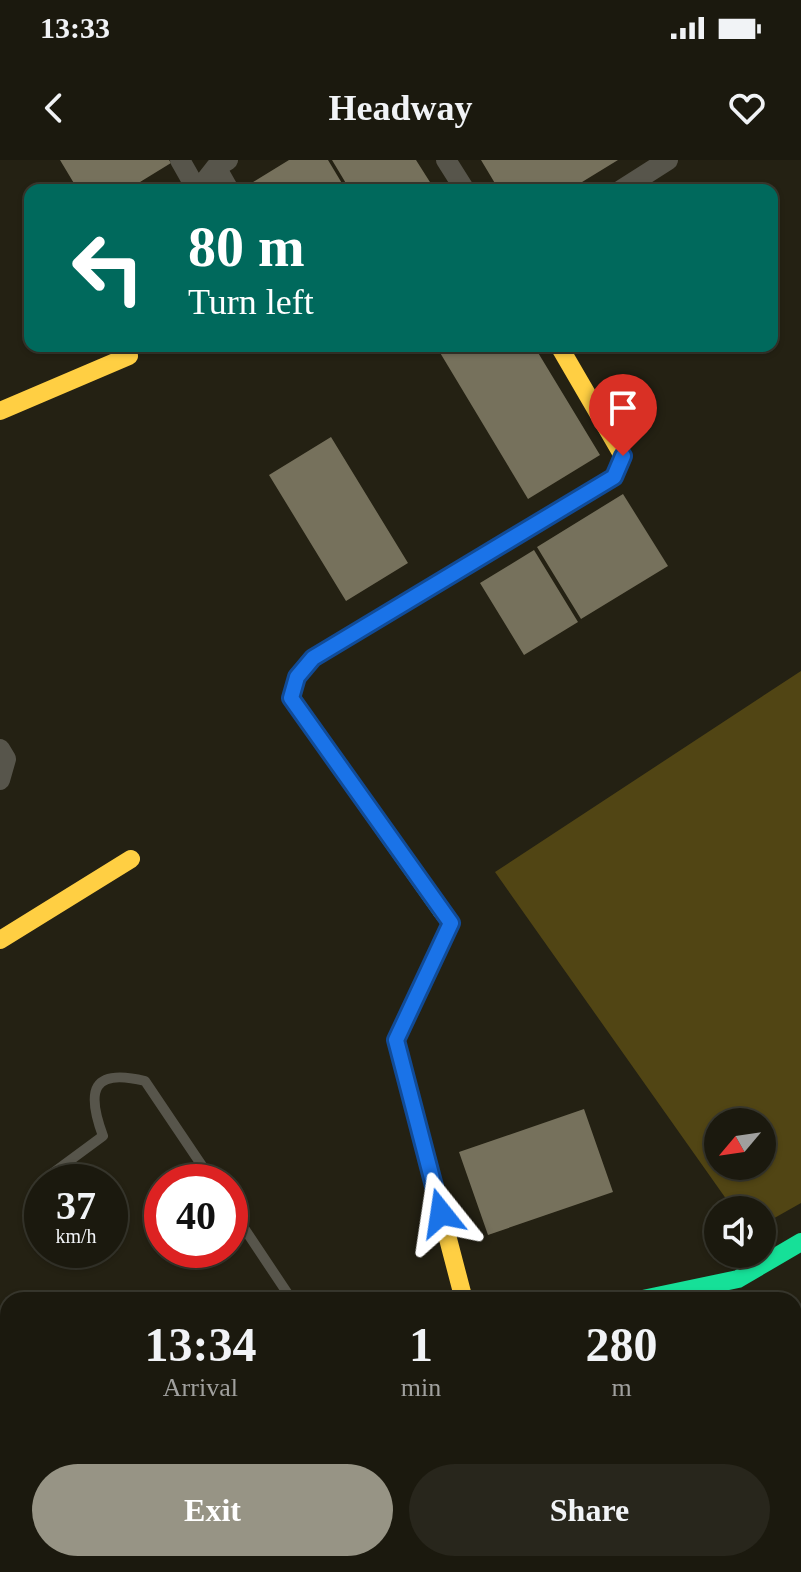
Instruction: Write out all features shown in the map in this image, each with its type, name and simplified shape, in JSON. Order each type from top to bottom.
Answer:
[{"type":"street","points":[[180,160],[194,184]]},
{"type":"street","points":[[446,160],[461,184]]},
{"type":"street","points":[[630,184],[668,160]]},
{"type":"street","points":[[203,184],[222,164]]},
{"type":"street","points":[[222,164],[227,184]]},
{"type":"street","points":[[462,1292],[396,1040],[451,923],[291,698],[297,677],[313,658],[614,477],[623,456],[562,352]]},
{"type":"street","points":[[0,411],[129,356]]},
{"type":"street","points":[[0,749],[6,759],[0,780]]},
{"type":"street","points":[[0,940],[131,859]]},
{"type":"street","points":[[676,1292],[738,1279],[801,1242]]},
{"type":"lane","points":[[65,1164],[103,1136],[93,1097],[99,1084],[112,1076],[127,1076],[145,1081],[201,1164]]},
{"type":"lane","points":[[248,1234],[287,1292]]},
{"type":"shaded area","points":[[801,671],[801,1203],[776,1217],[776,1196],[724,1196],[713,1180],[776,1180],[776,1108],[704,1108],[704,1168],[495,872]]},
{"type":"building","points":[[60,160],[169,160],[171,163],[137,184],[74,184]]},
{"type":"building","points":[[289,160],[328,160],[342,184],[250,184]]},
{"type":"building","points":[[332,160],[416,160],[431,184],[346,184]]},
{"type":"building","points":[[481,160],[618,160],[579,184],[495,184]]},
{"type":"building","points":[[440,352],[538,352],[600,455],[528,499]]},
{"type":"building","points":[[331,437],[408,563],[346,601],[269,475]]},
{"type":"building","points":[[623,494],[668,566],[581,619],[537,547]]},
{"type":"building","points":[[534,550],[578,622],[524,655],[480,583]]},
{"type":"building","points":[[584,1109],[613,1192],[488,1235],[459,1152]]},
{"type":"traffic: fast","points":[[441,910],[291,698],[297,677],[313,658],[591,491]]},
{"type":"traffic: fast","points":[[676,1292],[738,1279],[801,1242]]},
{"type":"traffic: slow","points":[[562,352],[623,456],[614,477],[591,491]]},
{"type":"traffic: slow","points":[[0,411],[129,356]]},
{"type":"traffic: slow","points":[[0,940],[131,859]]},
{"type":"traffic: slow","points":[[441,910],[451,923],[396,1040],[462,1292]]},
{"type":"route","points":[[441,1213],[396,1040],[451,923],[291,698],[297,677],[313,658],[614,477],[623,456]]}]
